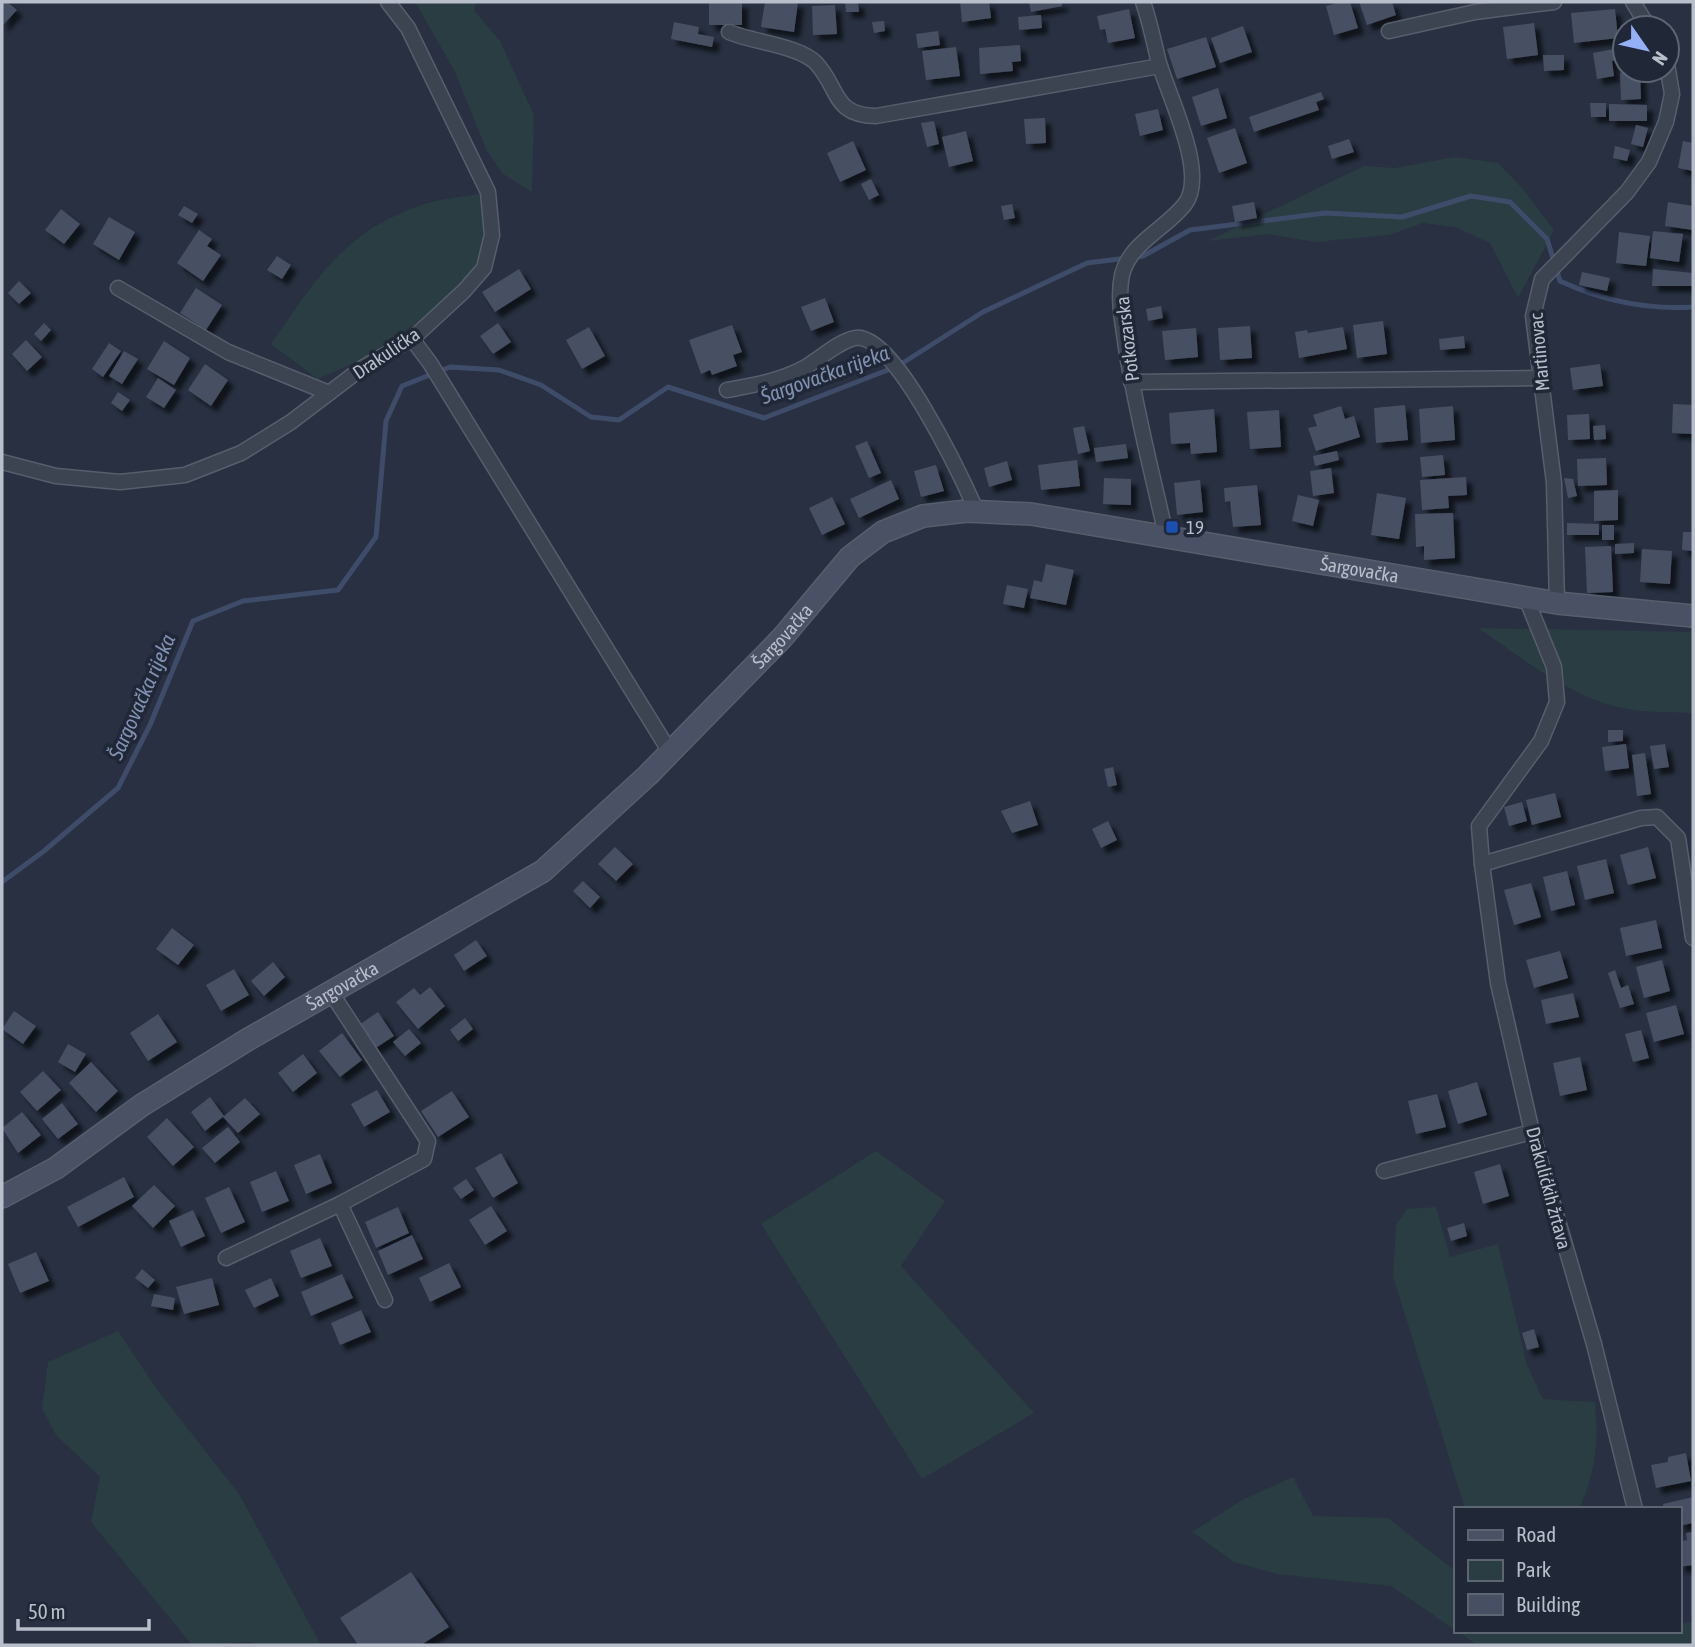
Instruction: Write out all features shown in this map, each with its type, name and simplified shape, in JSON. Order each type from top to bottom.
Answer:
[{"type":"street","name":"Drakulićka","points":[[2,463],[56,476],[120,482],[185,475],[241,453],[291,422],[362,368],[412,339],[464,291],[484,268],[492,235],[488,192],[408,28],[388,2]]},
{"type":"street","name":"Potkozarska","points":[[1143,2],[1160,66],[1175,103],[1191,166],[1192,195],[1182,208],[1138,246],[1123,273],[1120,306],[1131,382],[1167,540]]},
{"type":"street","points":[[1389,31],[1475,12],[1554,2]]},
{"type":"street","points":[[729,32],[801,53],[816,63],[842,105],[856,115],[876,116],[1160,66]]},
{"type":"street","name":"Martinovac","points":[[1557,603],[1554,483],[1533,316],[1542,279],[1627,192],[1648,162],[1666,122],[1672,94],[1670,84]]},
{"type":"street","points":[[118,288],[228,352],[329,393]]},
{"type":"street","points":[[727,390],[769,382],[803,368],[854,338],[864,338],[885,354],[899,373],[950,452],[977,512]]},
{"type":"street","points":[[412,339],[430,363],[670,752]]},
{"type":"street","points":[[1131,382],[1541,378]]},
{"type":"street","name":"Šargovačka","points":[[2,1197],[56,1168],[142,1105],[236,1047],[543,871],[589,832],[782,638],[850,557],[883,532],[923,516],[977,512],[1031,514],[1167,540],[1557,603],[1693,616]]},
{"type":"street","name":"Drakulićkih žrtava","points":[[1526,598],[1554,667],[1557,702],[1541,741],[1479,826],[1482,864],[1498,983],[1532,1132],[1594,1344],[1634,1507]]},
{"type":"street","points":[[1482,864],[1628,822],[1657,817],[1678,838],[1693,938]]},
{"type":"street","points":[[226,1258],[340,1205],[424,1159],[428,1140],[332,994]]},
{"type":"street","points":[[1384,1171],[1532,1132]]},
{"type":"street","points":[[340,1205],[385,1300]]},
{"type":"green space","points":[[415,2],[477,2],[474,10],[500,41],[534,115],[532,192],[503,174],[487,151],[454,70]]},
{"type":"green space","points":[[1455,157],[1498,163],[1523,189],[1554,230],[1518,298],[1490,243],[1455,227],[1423,223],[1389,235],[1315,242],[1269,234],[1208,241],[1364,166],[1395,168]]},
{"type":"green space","points":[[488,192],[484,268],[464,291],[363,359],[318,379],[271,344],[317,280],[350,245],[370,230],[427,203]]},
{"type":"green space","points":[[1478,628],[1693,632],[1693,713],[1634,710],[1591,698],[1532,666]]},
{"type":"green space","points":[[876,1151],[945,1201],[901,1266],[1034,1413],[922,1479],[761,1224]]},
{"type":"green space","points":[[1436,1207],[1450,1257],[1498,1244],[1527,1365],[1543,1399],[1595,1402],[1595,1457],[1580,1507],[1464,1507],[1393,1276],[1396,1225],[1407,1209]]},
{"type":"green space","points":[[118,1331],[156,1388],[239,1494],[321,1645],[262,1645],[251,1642],[192,1645],[91,1522],[100,1477],[56,1435],[42,1408],[48,1362]]},
{"type":"green space","points":[[1293,1477],[1313,1516],[1388,1518],[1454,1570],[1454,1629],[1391,1586],[1277,1574],[1234,1562],[1192,1532],[1244,1499]]},
{"type":"green space","points":[[1693,1621],[1693,1645],[1477,1645],[1460,1633],[1681,1633],[1681,1624]]},
{"type":"building","points":[[2,2],[7,2],[17,10],[2,26]]},
{"type":"building","points":[[709,2],[742,2],[742,25],[709,25]]},
{"type":"building","points":[[765,2],[798,2],[794,32],[761,27]]},
{"type":"building","points":[[845,2],[858,2],[859,12],[846,12]]},
{"type":"building","points":[[960,2],[989,2],[991,18],[962,22]]},
{"type":"building","points":[[1029,2],[1062,2],[1062,6],[1031,12]]},
{"type":"building","points":[[1350,2],[1358,28],[1334,35],[1326,6]]},
{"type":"building","points":[[1359,2],[1392,2],[1396,15],[1367,25]]},
{"type":"building","points":[[835,5],[837,34],[813,35],[812,6]]},
{"type":"building","points":[[1129,9],[1135,38],[1108,43],[1105,29],[1100,30],[1097,16]]},
{"type":"building","points":[[1615,9],[1616,14],[1611,14],[1611,39],[1574,43],[1571,13]]},
{"type":"building","points":[[1041,15],[1042,28],[1019,30],[1018,17]]},
{"type":"building","points":[[884,21],[885,31],[874,33],[872,22]]},
{"type":"building","points":[[674,22],[699,27],[698,34],[714,37],[712,47],[671,39]]},
{"type":"building","points":[[1534,23],[1538,55],[1507,59],[1503,27]]},
{"type":"building","points":[[1243,26],[1252,52],[1220,63],[1211,38]]},
{"type":"building","points":[[938,31],[940,45],[918,48],[916,34]]},
{"type":"building","points":[[1206,37],[1216,67],[1177,79],[1167,49]]},
{"type":"building","points":[[1020,45],[1021,61],[1012,62],[1013,71],[980,74],[979,48]]},
{"type":"building","points":[[956,47],[960,76],[926,80],[922,51]]},
{"type":"building","points":[[1611,50],[1611,77],[1597,79],[1593,53]]},
{"type":"building","points":[[1543,55],[1564,55],[1564,70],[1544,71]]},
{"type":"building","points":[[1620,84],[1640,84],[1641,99],[1621,100]]},
{"type":"building","points":[[1218,88],[1227,118],[1201,126],[1192,97]]},
{"type":"building","points":[[1321,92],[1324,99],[1316,102],[1319,110],[1254,132],[1249,117]]},
{"type":"building","points":[[1590,103],[1606,103],[1606,117],[1591,117]]},
{"type":"building","points":[[1609,104],[1647,105],[1647,121],[1609,121]]},
{"type":"building","points":[[1158,109],[1163,130],[1140,136],[1135,114]]},
{"type":"building","points":[[1045,118],[1046,143],[1026,144],[1024,119]]},
{"type":"building","points":[[934,121],[939,144],[927,147],[921,123]]},
{"type":"building","points":[[1636,125],[1648,128],[1643,147],[1631,144]]},
{"type":"building","points":[[1235,128],[1247,163],[1219,173],[1207,138]]},
{"type":"building","points":[[966,131],[973,161],[949,167],[942,137]]},
{"type":"building","points":[[1349,139],[1354,152],[1332,159],[1328,146]]},
{"type":"building","points":[[853,141],[866,170],[840,182],[827,153]]},
{"type":"building","points":[[1683,141],[1693,143],[1693,171],[1678,168]]},
{"type":"building","points":[[1615,146],[1630,150],[1627,161],[1613,158]]},
{"type":"building","points":[[871,179],[879,195],[869,200],[861,184]]},
{"type":"building","points":[[1254,202],[1257,218],[1235,222],[1232,206]]},
{"type":"building","points":[[1668,202],[1693,206],[1693,230],[1665,226]]},
{"type":"building","points":[[1012,204],[1015,218],[1004,220],[1001,206]]},
{"type":"building","points":[[184,206],[198,214],[192,223],[178,215]]},
{"type":"building","points":[[61,209],[80,224],[64,244],[45,230]]},
{"type":"building","points":[[109,217],[135,232],[119,260],[93,244]]},
{"type":"building","points":[[199,230],[212,239],[207,246],[221,255],[203,281],[177,263]]},
{"type":"building","points":[[1653,231],[1683,234],[1679,262],[1650,258]]},
{"type":"building","points":[[1619,232],[1650,236],[1646,266],[1616,263]]},
{"type":"building","points":[[277,256],[291,265],[282,279],[267,270]]},
{"type":"building","points":[[519,269],[531,289],[495,312],[482,292]]},
{"type":"building","points":[[1653,269],[1693,273],[1693,286],[1652,286]]},
{"type":"building","points":[[1582,272],[1610,278],[1607,291],[1579,285]]},
{"type":"building","points":[[19,281],[31,293],[19,304],[8,293]]},
{"type":"building","points":[[196,288],[222,305],[206,330],[180,313]]},
{"type":"building","points":[[825,298],[834,322],[811,331],[801,307]]},
{"type":"building","points":[[1161,306],[1163,318],[1148,321],[1146,309]]},
{"type":"building","points":[[1383,321],[1387,354],[1357,358],[1353,325]]},
{"type":"building","points":[[44,323],[51,330],[41,341],[34,334]]},
{"type":"building","points":[[498,323],[511,342],[493,354],[480,336]]},
{"type":"building","points":[[732,325],[742,352],[733,355],[737,366],[712,375],[710,370],[701,374],[689,340]]},
{"type":"building","points":[[1250,326],[1252,358],[1220,360],[1218,328]]},
{"type":"building","points":[[589,327],[605,356],[582,369],[566,340]]},
{"type":"building","points":[[1343,327],[1347,349],[1299,358],[1295,332],[1307,330],[1308,333]]},
{"type":"building","points":[[1196,328],[1198,357],[1165,360],[1162,331]]},
{"type":"building","points":[[1464,336],[1465,348],[1440,350],[1439,339]]},
{"type":"building","points":[[26,340],[42,357],[27,371],[12,354]]},
{"type":"building","points":[[164,341],[190,358],[174,385],[147,369]]},
{"type":"building","points":[[109,343],[121,351],[103,377],[92,369]]},
{"type":"building","points":[[124,351],[138,359],[122,384],[109,376]]},
{"type":"building","points":[[205,364],[228,380],[211,406],[188,390]]},
{"type":"building","points":[[1600,364],[1603,386],[1573,390],[1570,368]]},
{"type":"building","points":[[158,378],[176,390],[164,408],[146,397]]},
{"type":"building","points":[[118,392],[130,400],[122,411],[111,403]]},
{"type":"building","points":[[1673,404],[1693,405],[1693,434],[1672,433]]},
{"type":"building","points":[[1405,405],[1408,440],[1376,443],[1374,408]]},
{"type":"building","points":[[1341,406],[1345,419],[1354,416],[1360,437],[1316,451],[1308,428],[1317,426],[1313,415]]},
{"type":"building","points":[[1453,406],[1455,440],[1421,443],[1419,409]]},
{"type":"building","points":[[1214,409],[1217,452],[1191,454],[1190,443],[1171,444],[1169,413]]},
{"type":"building","points":[[1279,410],[1281,447],[1250,449],[1247,412]]},
{"type":"building","points":[[1589,414],[1590,439],[1568,440],[1567,415]]},
{"type":"building","points":[[1605,425],[1606,439],[1594,440],[1593,426]]},
{"type":"building","points":[[1084,426],[1090,451],[1078,454],[1073,428]]},
{"type":"building","points":[[867,441],[881,473],[869,478],[855,446]]},
{"type":"building","points":[[1126,444],[1128,458],[1096,462],[1094,448]]},
{"type":"building","points":[[1337,451],[1339,460],[1315,466],[1313,456]]},
{"type":"building","points":[[1443,455],[1445,475],[1422,477],[1420,457]]},
{"type":"building","points":[[1606,458],[1607,485],[1578,486],[1577,459]]},
{"type":"building","points":[[1077,460],[1080,486],[1041,490],[1038,465]]},
{"type":"building","points":[[1007,461],[1012,480],[989,487],[984,468]]},
{"type":"building","points":[[936,465],[944,491],[921,497],[914,471]]},
{"type":"building","points":[[1331,468],[1334,493],[1313,496],[1310,471]]},
{"type":"building","points":[[1466,477],[1467,495],[1448,496],[1449,508],[1422,510],[1420,480]]},
{"type":"building","points":[[1104,478],[1131,479],[1131,505],[1103,504]]},
{"type":"building","points":[[1564,478],[1573,479],[1577,496],[1568,498]]},
{"type":"building","points":[[891,480],[899,499],[859,518],[850,499]]},
{"type":"building","points":[[1200,480],[1203,512],[1177,515],[1174,483]]},
{"type":"building","points":[[1257,485],[1261,525],[1233,527],[1230,501],[1225,502],[1224,488]]},
{"type":"building","points":[[1618,490],[1618,520],[1594,521],[1594,491]]},
{"type":"building","points":[[1377,493],[1406,498],[1399,539],[1371,535]]},
{"type":"building","points":[[1298,495],[1319,500],[1313,526],[1292,521]]},
{"type":"building","points":[[832,497],[845,524],[822,535],[809,508]]},
{"type":"building","points":[[1453,513],[1455,558],[1424,560],[1424,546],[1416,547],[1415,514]]},
{"type":"building","points":[[1567,523],[1599,524],[1599,535],[1567,535]]},
{"type":"building","points":[[1602,525],[1614,525],[1614,540],[1602,540]]},
{"type":"building","points":[[1683,532],[1693,532],[1693,551],[1682,550]]},
{"type":"building","points":[[1634,543],[1634,553],[1615,554],[1615,544]]},
{"type":"building","points":[[1611,546],[1613,592],[1587,593],[1585,547]]},
{"type":"building","points":[[1642,549],[1672,551],[1670,584],[1640,582]]},
{"type":"building","points":[[1046,564],[1074,570],[1066,605],[1030,598],[1034,580],[1042,582]]},
{"type":"building","points":[[1007,585],[1028,589],[1024,608],[1003,604]]},
{"type":"building","points":[[1608,730],[1623,730],[1623,741],[1608,742]]},
{"type":"building","points":[[1626,744],[1629,768],[1605,771],[1602,747]]},
{"type":"building","points":[[1665,744],[1669,767],[1654,769],[1650,746]]},
{"type":"building","points":[[1645,753],[1651,794],[1637,796],[1632,755]]},
{"type":"building","points":[[1113,767],[1117,785],[1108,787],[1104,769]]},
{"type":"building","points":[[1555,793],[1561,817],[1532,825],[1526,800]]},
{"type":"building","points":[[1030,801],[1038,825],[1012,833],[1001,811]]},
{"type":"building","points":[[1522,802],[1527,821],[1509,826],[1504,807]]},
{"type":"building","points":[[1108,821],[1117,840],[1101,848],[1092,829]]},
{"type":"building","points":[[615,847],[633,864],[616,881],[598,864]]},
{"type":"building","points":[[1648,847],[1656,878],[1628,885],[1620,855]]},
{"type":"building","points":[[1606,859],[1614,893],[1585,900],[1577,866]]},
{"type":"building","points":[[1567,871],[1575,905],[1551,911],[1543,877]]},
{"type":"building","points":[[583,881],[600,897],[590,908],[573,891]]},
{"type":"building","points":[[1531,883],[1541,917],[1514,925],[1504,890]]},
{"type":"building","points":[[1656,920],[1662,948],[1626,956],[1620,928]]},
{"type":"building","points":[[172,928],[194,945],[178,965],[156,949]]},
{"type":"building","points":[[476,940],[487,956],[464,971],[454,955]]},
{"type":"building","points":[[1560,951],[1568,978],[1534,988],[1526,960]]},
{"type":"building","points":[[1662,960],[1670,991],[1644,998],[1636,967]]},
{"type":"building","points":[[273,962],[285,977],[264,996],[251,981]]},
{"type":"building","points":[[234,969],[249,995],[221,1011],[206,985]]},
{"type":"building","points":[[1615,970],[1621,988],[1628,985],[1634,1004],[1620,1008],[1608,973]]},
{"type":"building","points":[[430,987],[445,1006],[418,1029],[396,1002],[414,988],[420,995]]},
{"type":"building","points":[[1573,993],[1579,1017],[1546,1024],[1541,1000]]},
{"type":"building","points":[[1676,1005],[1684,1034],[1654,1042],[1646,1013]]},
{"type":"building","points":[[14,1011],[36,1026],[23,1044],[2,1029]]},
{"type":"building","points":[[378,1012],[394,1036],[374,1049],[359,1025]]},
{"type":"building","points":[[158,1014],[177,1042],[148,1061],[130,1033]]},
{"type":"building","points":[[465,1018],[473,1029],[458,1041],[450,1030]]},
{"type":"building","points":[[409,1029],[421,1043],[405,1056],[393,1042]]},
{"type":"building","points":[[1641,1030],[1649,1058],[1633,1062],[1625,1034]]},
{"type":"building","points":[[342,1033],[362,1060],[340,1077],[319,1051]]},
{"type":"building","points":[[68,1044],[86,1054],[75,1072],[58,1062]]},
{"type":"building","points":[[303,1054],[317,1073],[293,1092],[278,1073]]},
{"type":"building","points":[[1580,1057],[1587,1090],[1560,1096],[1553,1063]]},
{"type":"building","points":[[91,1062],[118,1091],[96,1112],[69,1083]]},
{"type":"building","points":[[43,1071],[61,1090],[37,1111],[20,1092]]},
{"type":"building","points":[[1477,1082],[1487,1115],[1458,1124],[1448,1091]]},
{"type":"building","points":[[377,1090],[390,1112],[364,1127],[351,1104]]},
{"type":"building","points":[[452,1091],[469,1117],[438,1137],[421,1111]]},
{"type":"building","points":[[1437,1094],[1446,1127],[1416,1134],[1408,1101]]},
{"type":"building","points":[[210,1097],[224,1116],[205,1131],[191,1112]]},
{"type":"building","points":[[245,1098],[260,1114],[238,1133],[223,1117]]},
{"type":"building","points":[[62,1103],[78,1124],[58,1139],[42,1119]]},
{"type":"building","points":[[22,1112],[41,1135],[18,1153],[2,1128]]},
{"type":"building","points":[[167,1118],[194,1147],[173,1166],[147,1137]]},
{"type":"building","points":[[228,1127],[240,1142],[215,1163],[202,1148]]},
{"type":"building","points":[[501,1153],[518,1183],[493,1198],[475,1168]]},
{"type":"building","points":[[320,1154],[332,1183],[306,1194],[294,1165]]},
{"type":"building","points":[[1500,1164],[1509,1196],[1483,1204],[1474,1172]]},
{"type":"building","points":[[276,1171],[289,1201],[262,1212],[250,1182]]},
{"type":"building","points":[[124,1177],[134,1197],[78,1227],[67,1207]]},
{"type":"building","points":[[466,1179],[474,1190],[461,1199],[453,1188]]},
{"type":"building","points":[[154,1185],[175,1206],[153,1228],[132,1206]]},
{"type":"building","points":[[229,1187],[245,1222],[221,1233],[205,1198]]},
{"type":"building","points":[[491,1206],[507,1231],[485,1245],[469,1220]]},
{"type":"building","points":[[398,1207],[409,1233],[376,1248],[365,1222]]},
{"type":"building","points":[[193,1210],[205,1236],[181,1247],[169,1221]]},
{"type":"building","points":[[1464,1223],[1467,1236],[1451,1241],[1447,1228]]},
{"type":"building","points":[[412,1235],[423,1259],[388,1275],[378,1251]]},
{"type":"building","points":[[320,1238],[332,1266],[301,1278],[290,1251]]},
{"type":"building","points":[[36,1252],[49,1281],[20,1293],[8,1264]]},
{"type":"building","points":[[449,1263],[461,1287],[430,1302],[419,1278]]},
{"type":"building","points":[[142,1269],[155,1280],[148,1288],[135,1278]]},
{"type":"building","points":[[342,1274],[353,1298],[311,1316],[301,1292]]},
{"type":"building","points":[[212,1278],[219,1305],[184,1314],[176,1287]]},
{"type":"building","points":[[271,1278],[279,1296],[254,1308],[245,1290]]},
{"type":"building","points":[[154,1294],[175,1298],[173,1310],[151,1306]]},
{"type":"building","points":[[361,1310],[371,1332],[340,1345],[331,1323]]},
{"type":"building","points":[[1534,1329],[1539,1347],[1527,1350],[1522,1333]]},
{"type":"building","points":[[1686,1453],[1691,1481],[1656,1488],[1651,1465],[1668,1462],[1668,1457]]},
{"type":"building","points":[[1693,1497],[1693,1523],[1681,1526],[1681,1507],[1664,1507],[1663,1504]]},
{"type":"building","points":[[1693,1532],[1693,1565],[1681,1567],[1681,1542],[1687,1540],[1686,1533]]},
{"type":"building","points":[[411,1572],[449,1627],[421,1645],[358,1645],[340,1618]]},
{"type":"waterway","name":"Šargovačka rijeka","points":[[2,882],[44,851],[118,788],[150,725],[193,621],[243,601],[338,590],[376,537],[386,421],[402,386],[450,367],[499,370],[541,385],[591,417],[619,420],[668,387],[764,418],[898,366],[983,312],[1087,263],[1143,256],[1190,230],[1325,213],[1402,217],[1471,196],[1510,202],[1547,239],[1560,281],[1625,302],[1659,307],[1693,307]]},
{"type":"place","name":"19","points":[[1172,527]]}]
